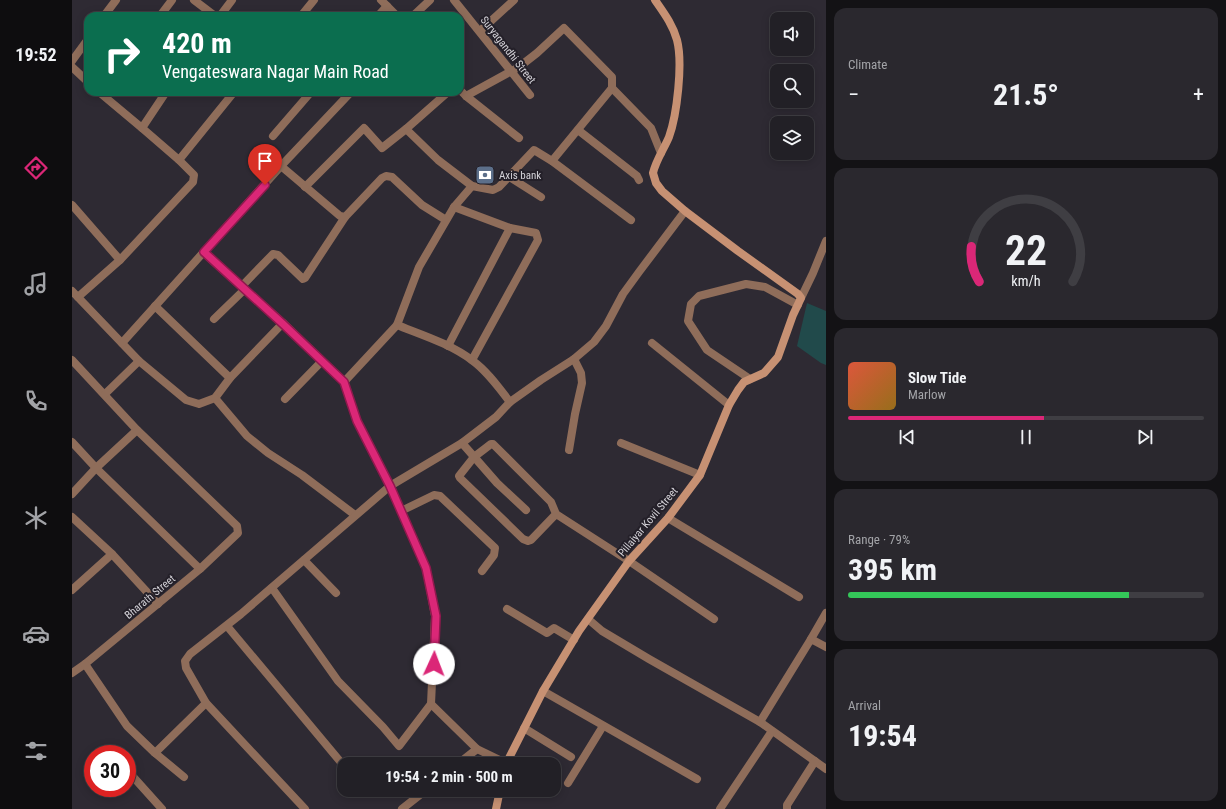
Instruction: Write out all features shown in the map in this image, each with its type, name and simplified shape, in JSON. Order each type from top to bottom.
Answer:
[{"type":"street","points":[[107,12],[116,0]]},
{"type":"street","points":[[163,12],[172,0]]},
{"type":"street","points":[[194,0],[210,12]]},
{"type":"street","points":[[223,12],[232,0]]},
{"type":"street","points":[[304,12],[314,0]]},
{"type":"street","points":[[417,12],[430,0]]},
{"type":"street","name":"Suryagandhi Street","points":[[454,0],[530,96]]},
{"type":"street","points":[[480,31],[514,0]]},
{"type":"street","points":[[656,0],[674,31],[680,63],[673,122],[669,135],[652,173],[653,177],[662,191],[685,211],[738,252],[798,294],[800,302]]},
{"type":"street","points":[[384,3],[393,12]]},
{"type":"street","points":[[519,138],[466,96],[512,72],[537,53],[564,28],[612,78],[612,88],[552,161]]},
{"type":"street","points":[[72,62],[84,45]]},
{"type":"street","points":[[72,67],[84,78]]},
{"type":"street","points":[[612,88],[650,128],[661,153]]},
{"type":"street","points":[[105,96],[179,160],[194,175],[193,182],[120,260],[75,294],[139,361],[186,400],[199,404],[214,398],[230,378],[283,324]]},
{"type":"street","points":[[142,128],[163,96]]},
{"type":"street","points":[[179,160],[231,96]]},
{"type":"street","points":[[272,136],[307,96]]},
{"type":"street","points":[[122,343],[347,96]]},
{"type":"street","points":[[306,187],[364,128],[382,148],[443,96]]},
{"type":"street","points":[[406,129],[438,160],[472,186],[493,190],[499,187],[534,150],[552,161],[631,220]]},
{"type":"street","points":[[578,130],[637,176],[639,180]]},
{"type":"street","points":[[282,166],[340,216],[345,217]]},
{"type":"street","points":[[214,319],[273,254],[278,255],[303,278],[305,278],[345,217],[382,178],[386,176],[392,177],[422,205],[446,220]]},
{"type":"street","points":[[508,176],[541,196]]},
{"type":"street","points":[[344,382],[397,325],[420,267],[454,207],[472,186]]},
{"type":"street","points":[[72,205],[120,260]]},
{"type":"street","points":[[454,207],[510,228],[536,233],[538,240],[472,360]]},
{"type":"street","points":[[305,809],[206,703],[186,668],[186,660],[190,654],[227,626],[354,515],[390,486],[462,443],[496,417],[510,402],[574,359],[594,342],[606,326],[623,294],[685,211]]},
{"type":"street","points":[[448,346],[510,228]]},
{"type":"street","points":[[800,302],[826,241]]},
{"type":"street","points":[[204,252],[344,382],[357,421],[390,486],[426,568],[436,616],[431,704],[399,746],[338,680],[272,588]]},
{"type":"street","points":[[750,379],[707,350],[688,321],[691,304],[699,296],[746,284],[765,287],[800,302]]},
{"type":"street","name":"Pillaiyar Kovil Street","points":[[510,757],[543,691],[588,619],[629,561],[668,518],[700,475],[729,405],[744,382],[764,373],[778,357],[800,302]]},
{"type":"street","points":[[155,306],[230,378]]},
{"type":"street","points":[[397,325],[448,346],[472,360],[488,374],[510,402]]},
{"type":"street","points":[[652,343],[729,405]]},
{"type":"street","points":[[569,450],[582,383],[581,373],[574,359]]},
{"type":"street","points":[[72,360],[137,430],[96,468],[72,494]]},
{"type":"street","points":[[105,394],[139,361]]},
{"type":"street","points":[[285,399],[322,361]]},
{"type":"street","points":[[214,398],[247,436],[268,453],[302,474],[354,515]]},
{"type":"street","name":"Bharath Street","points":[[72,673],[85,664],[200,569],[238,533],[237,526],[137,430]]},
{"type":"street","points":[[72,442],[96,468],[200,569]]},
{"type":"street","points":[[462,443],[497,483],[526,510]]},
{"type":"street","points":[[621,443],[700,475]]},
{"type":"street","points":[[556,514],[532,540],[528,541],[523,539],[460,478],[460,474],[474,458],[491,444],[495,445],[551,502],[556,514],[629,561],[714,619]]},
{"type":"street","points":[[401,511],[434,495],[440,496],[494,548],[494,555],[482,571]]},
{"type":"street","points":[[72,517],[112,554],[158,604]]},
{"type":"street","points":[[668,518],[799,597]]},
{"type":"street","points":[[72,590],[112,554]]},
{"type":"street","points":[[304,560],[336,593]]},
{"type":"street","points":[[507,609],[547,633],[554,628],[574,640]]},
{"type":"street","points":[[760,722],[826,613]]},
{"type":"street","points":[[588,619],[602,631],[648,659],[760,722],[826,769]]},
{"type":"street","points":[[227,626],[337,758]]},
{"type":"street","points":[[811,639],[826,647]]},
{"type":"street","points":[[85,664],[127,726],[155,753],[184,777]]},
{"type":"street","points":[[543,691],[696,779]]},
{"type":"street","points":[[155,753],[206,703]]},
{"type":"street","points":[[431,704],[477,749],[492,757]]},
{"type":"street","points":[[568,783],[603,726]]},
{"type":"street","points":[[524,728],[571,757]]},
{"type":"street","points":[[722,808],[772,731]]},
{"type":"street","points":[[467,757],[477,749]]},
{"type":"street","points":[[787,809],[787,805],[815,761]]},
{"type":"street","points":[[136,780],[162,809]]},
{"type":"street","points":[[402,809],[417,797]]},
{"type":"street","points":[[496,809],[499,797]]},
{"type":"shaded area","points":[[807,303],[826,311],[826,365],[797,346]]},
{"type":"place","name":"Axis bank","points":[[485,175]]},
{"type":"route","points":[[265,185],[204,252],[344,382],[357,421],[390,486],[426,568],[436,616],[434,664]]}]
